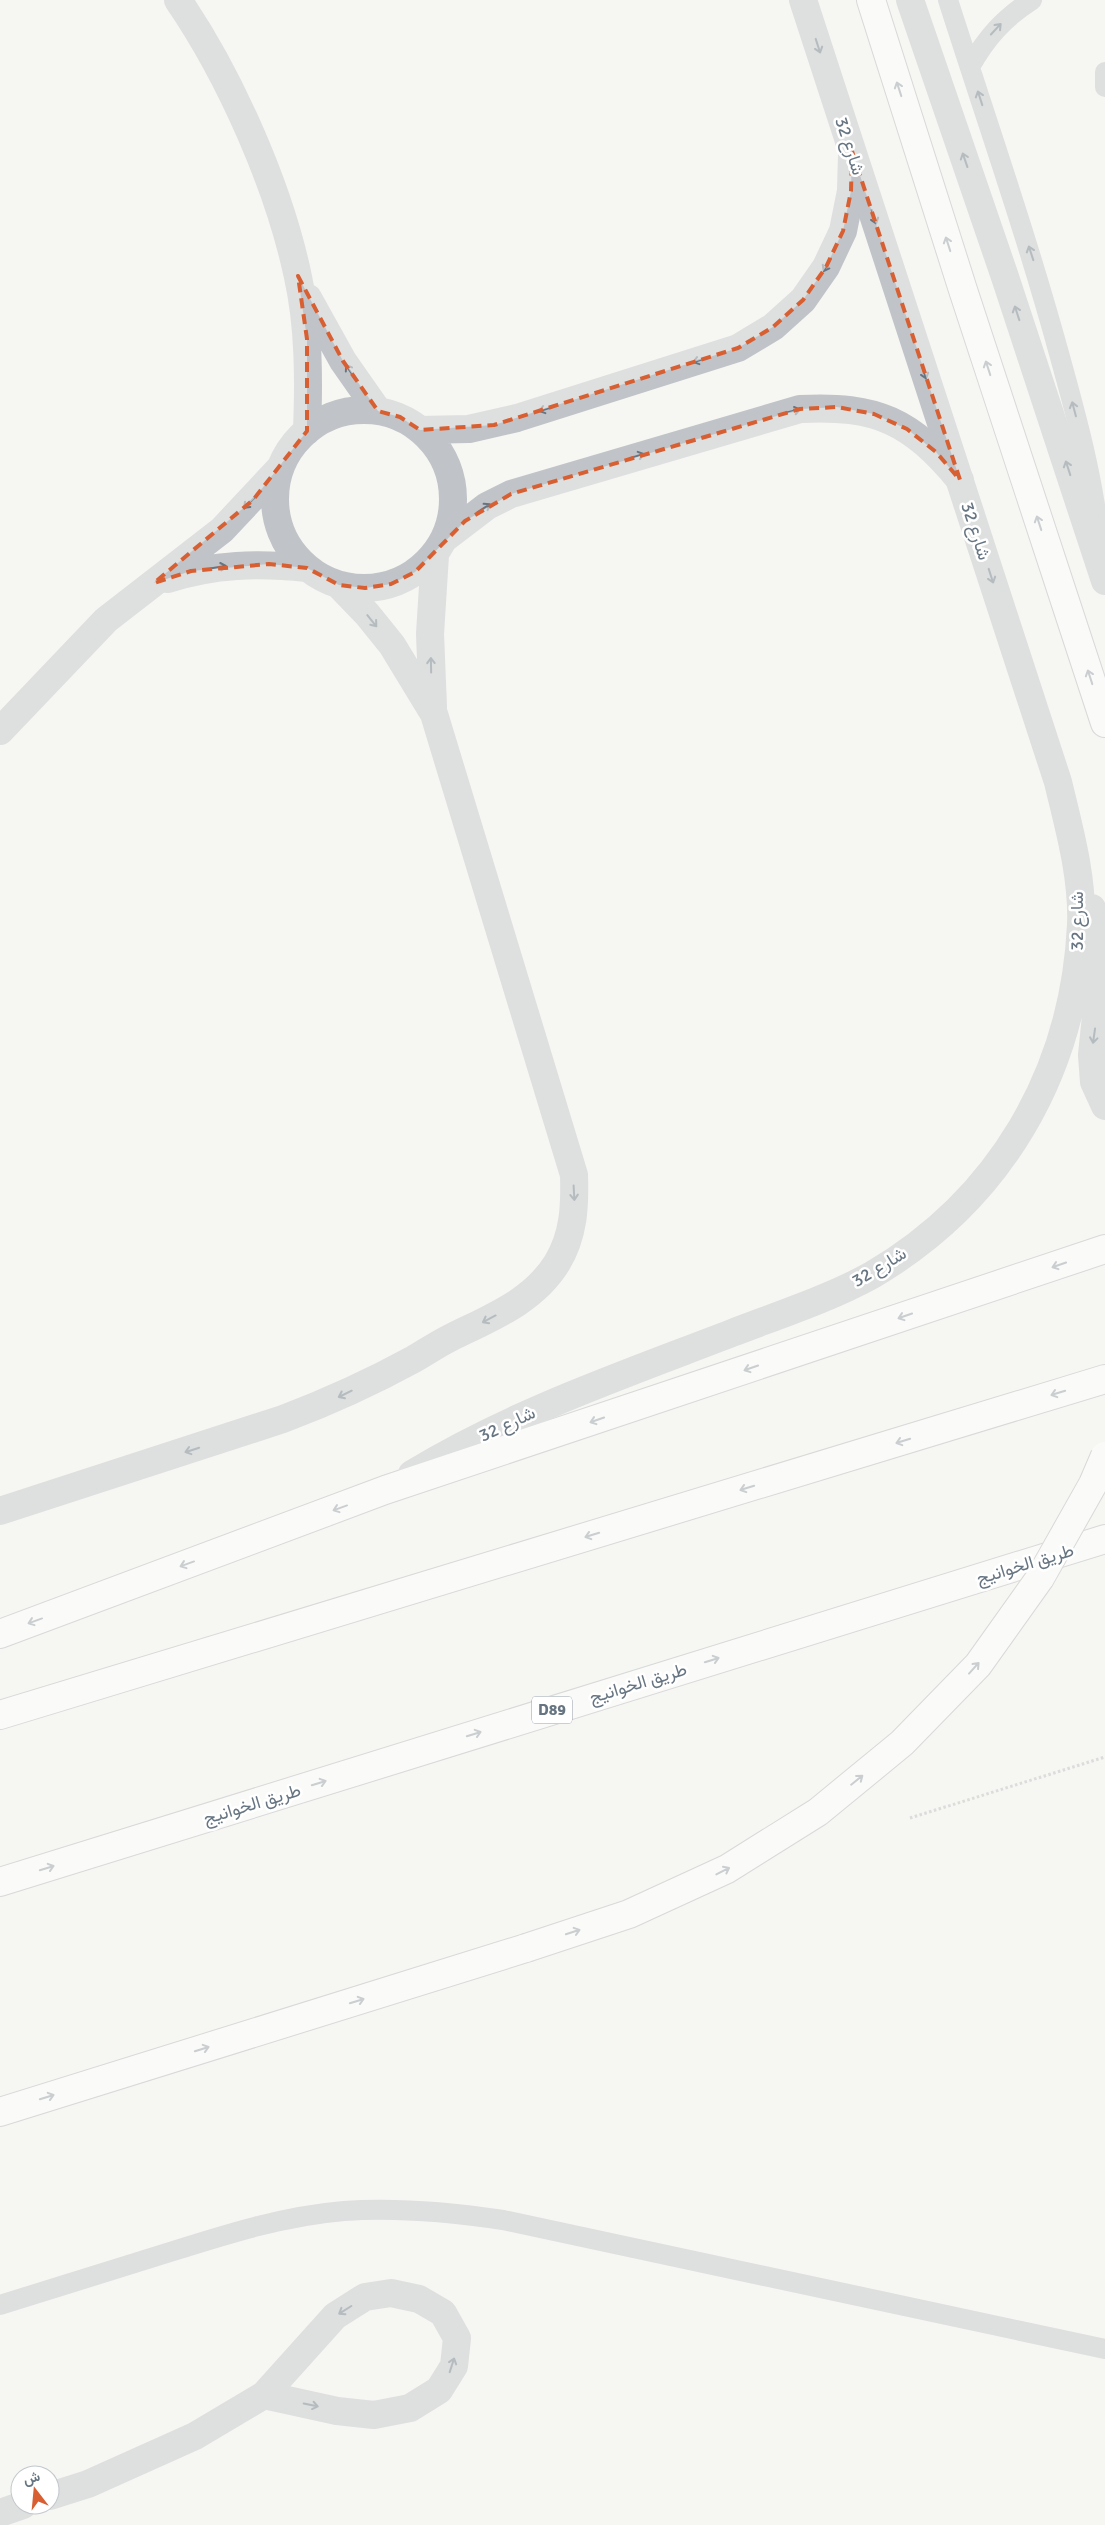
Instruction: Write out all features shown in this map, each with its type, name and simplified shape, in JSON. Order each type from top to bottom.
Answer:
[{"type":"highway","points":[[872,0],[963,290],[1105,724]]},
{"type":"highway","points":[[0,1634],[385,1490],[1105,1249]]},
{"type":"highway","points":[[0,1715],[1105,1379]]},
{"type":"highway","points":[[0,2112],[526,1948],[629,1914],[727,1869],[818,1812],[902,1743],[978,1665],[1040,1578],[1093,1484],[1105,1456]]},
{"type":"highway","name":"طريق الخوانيج","points":[[0,1882],[1105,1539]]},
{"type":"street","points":[[178,0],[224,79],[254,143],[278,208],[298,276],[307,339],[307,431]]},
{"type":"street","name":"شارع 32","points":[[385,1490],[471,1441],[560,1400],[796,1308],[871,1275],[930,1235],[982,1185],[1024,1127],[1055,1062],[1074,994],[1081,923],[1074,851],[1058,782],[803,0]]},
{"type":"street","points":[[910,0],[1005,277],[1104,579]]},
{"type":"street","points":[[420,430],[469,429],[517,418],[738,348],[773,327],[803,300],[826,267],[840,238],[851,191],[852,151]]},
{"type":"street","points":[[298,276],[343,361],[378,411]]},
{"type":"street","points":[[339,585],[365,588],[391,584],[415,572],[465,520],[511,494],[800,409],[837,407],[874,414],[907,429],[936,452],[960,480]]},
{"type":"street","points":[[0,1511],[237,1435],[328,1402],[515,1305],[539,1286],[557,1262],[570,1235],[575,1205],[574,1175],[434,714],[430,634],[440,546],[452,515],[454,491],[448,468],[437,447],[420,430],[400,417],[378,411],[352,411],[328,418],[307,431],[291,448],[281,467],[275,489],[275,511],[281,532],[292,552],[307,568],[339,585],[367,614],[392,645],[434,714]]},
{"type":"street","points":[[0,731],[106,620],[222,530],[281,467]]},
{"type":"street","points":[[154,583],[191,571],[230,565],[269,564],[307,568]]},
{"type":"street","points":[[1074,851],[1095,918],[1099,988],[1092,1055],[1094,1082],[1105,1106]]},
{"type":"street","points":[[60,2493],[88,2484],[195,2436],[264,2395],[335,2316],[365,2298],[391,2293],[419,2300],[443,2313],[457,2338],[454,2366],[439,2390],[410,2408],[374,2415],[337,2411],[264,2395]]},
{"type":"lane","points":[[948,0],[1036,268],[1079,426],[1090,476],[1104,579]]},
{"type":"lane","points":[[970,67],[996,29],[1013,13],[1032,0]]},
{"type":"lane","points":[[1105,72],[1105,87]]},
{"type":"lane","points":[[0,2305],[239,2230],[291,2218],[344,2211],[397,2209],[450,2212],[502,2220],[1105,2349]]},
{"type":"path","points":[[910,1818],[1105,1757]]},
{"type":"highlighted area","points":[[852,151],[960,480],[936,452],[907,429],[874,414],[837,407],[800,409],[511,494],[465,521],[415,572],[391,584],[365,588],[339,585],[307,568],[269,564],[191,571],[154,583],[253,500],[307,431],[307,339],[298,276],[343,361],[378,411],[400,417],[420,430],[494,425],[738,348],[773,327],[803,300],[826,267],[843,231],[851,191]]}]
